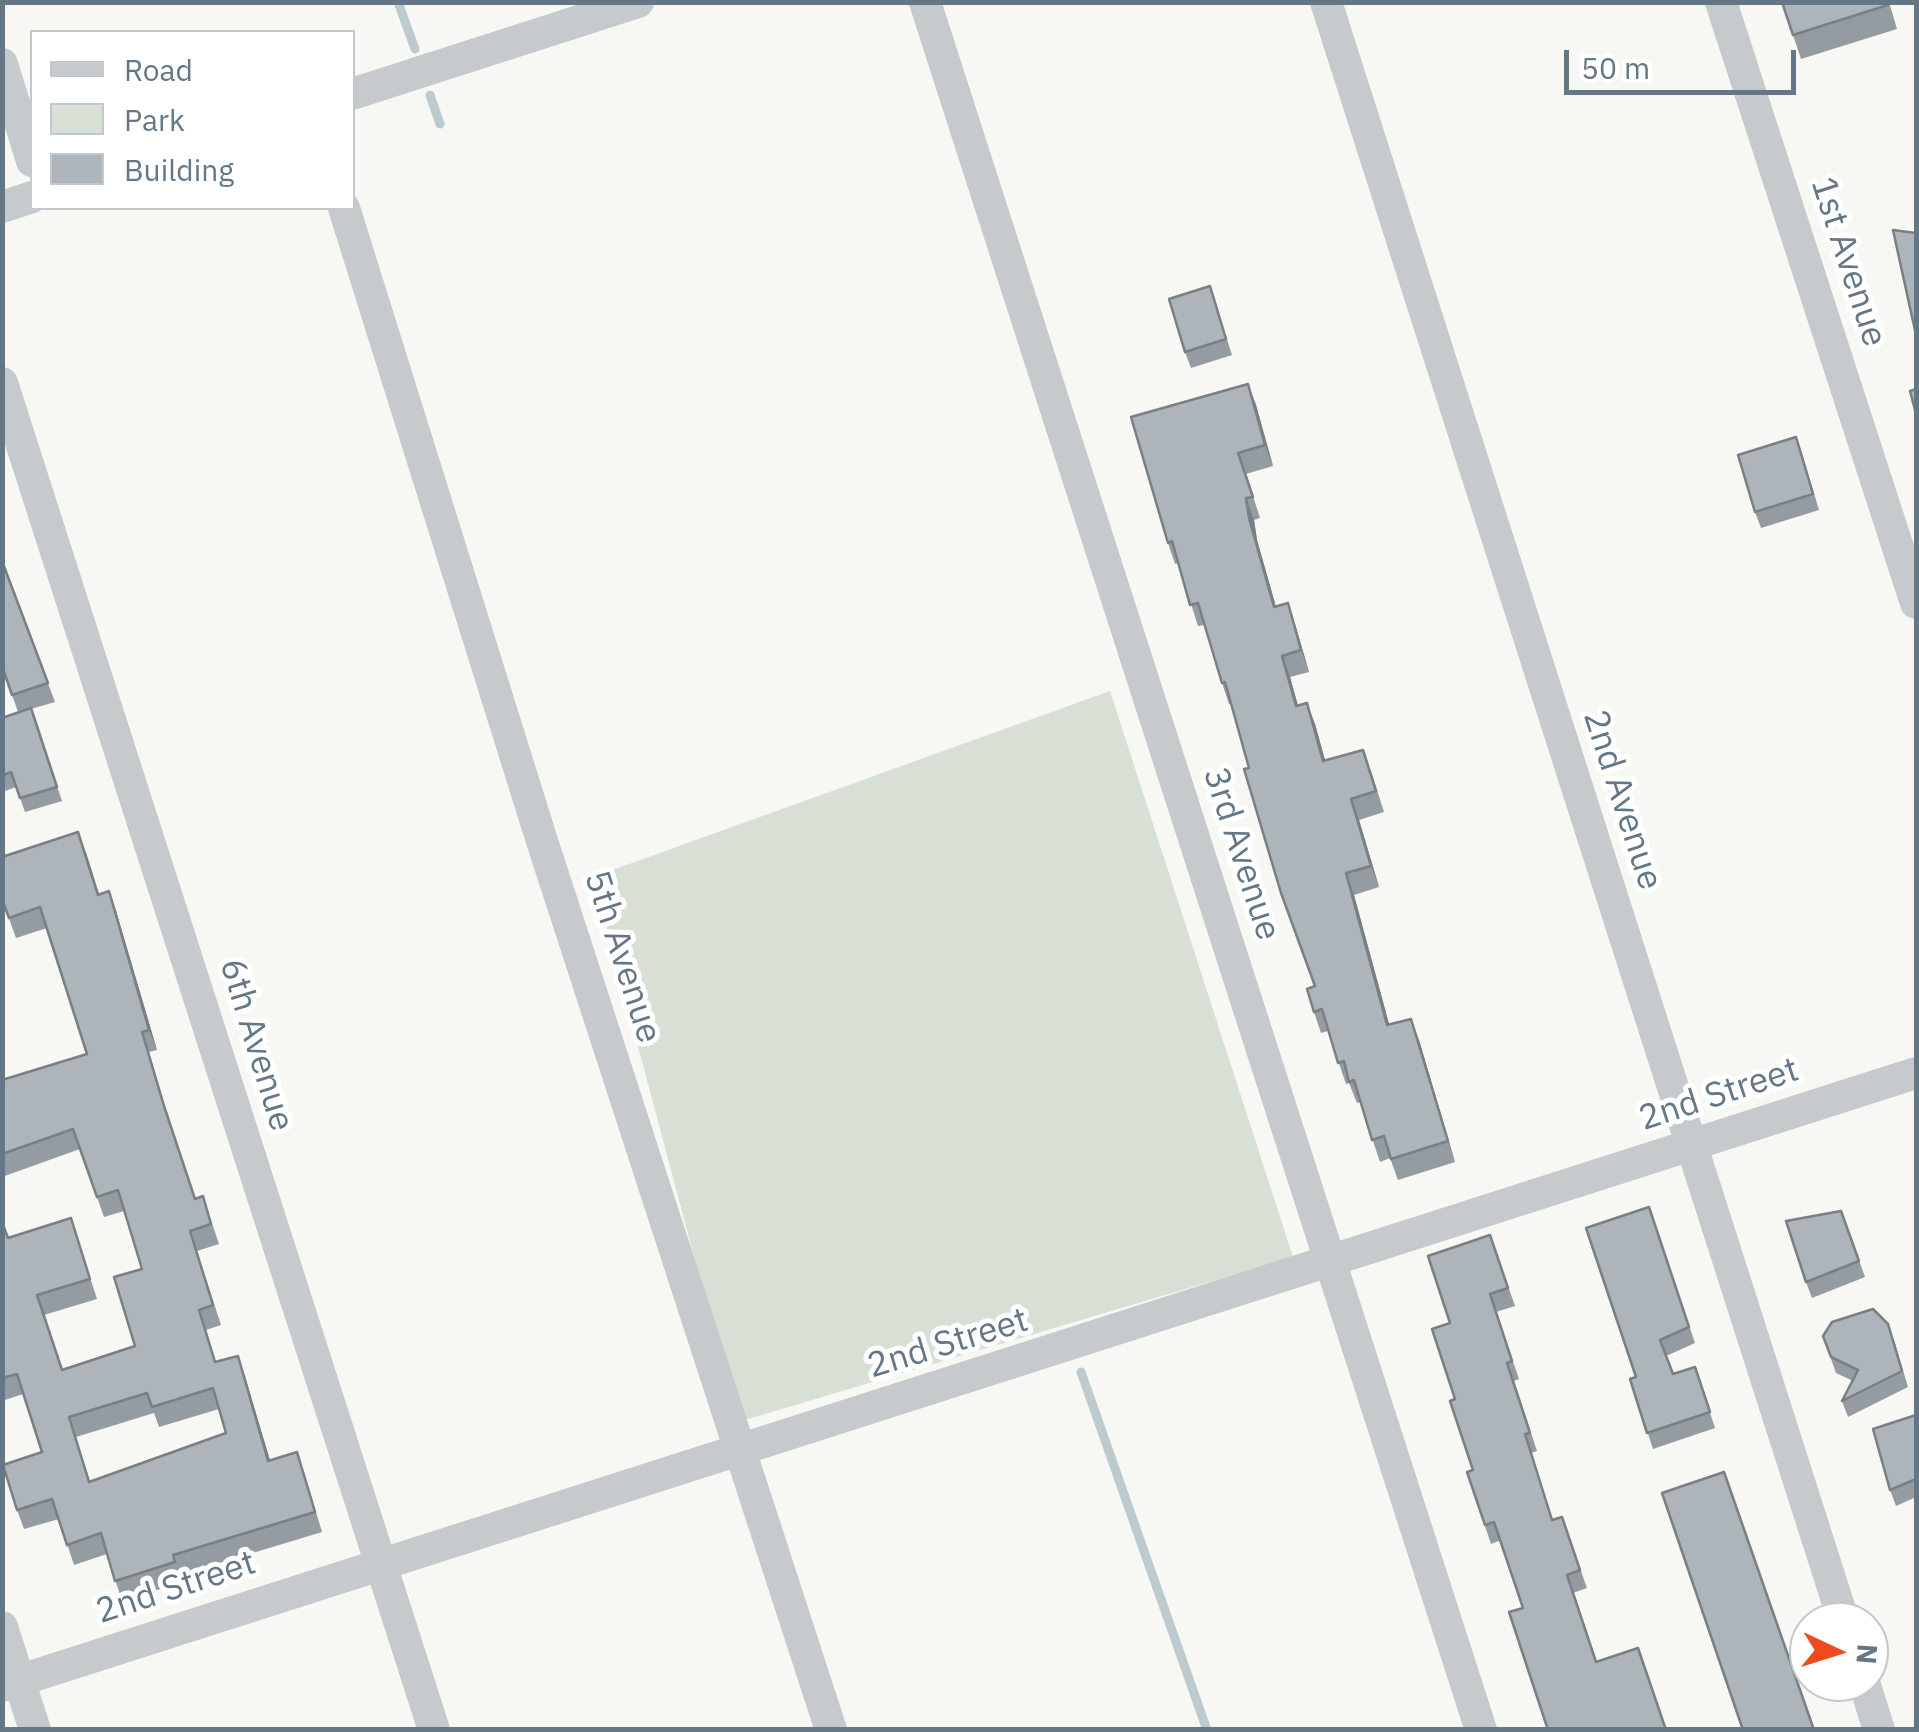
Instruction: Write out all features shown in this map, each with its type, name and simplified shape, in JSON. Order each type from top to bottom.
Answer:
[{"type":"street","points":[[355,93],[638,2]]},
{"type":"street","name":"3rd Avenue","points":[[925,2],[1481,1730]]},
{"type":"street","name":"2nd Avenue","points":[[1326,2],[1838,1602]]},
{"type":"street","name":"1st Avenue","points":[[1721,2],[1916,604]]},
{"type":"street","points":[[2,64],[30,155]]},
{"type":"street","points":[[2,208],[30,197]]},
{"type":"street","name":"5th Avenue","points":[[345,210],[542,842],[832,1730]]},
{"type":"street","name":"6th Avenue","points":[[2,384],[434,1730]]},
{"type":"street","name":"2nd Street","points":[[11,1683],[1916,1073]]},
{"type":"street","points":[[2,1627],[11,1683],[35,1730]]},
{"type":"street","points":[[1870,1702],[1879,1730]]},
{"type":"green space","points":[[1110,691],[1293,1257],[738,1422],[593,877]]},
{"type":"building","points":[[1782,2],[1887,2],[1888,5],[1793,35]]},
{"type":"building","points":[[1893,230],[1916,233],[1916,335]]},
{"type":"building","points":[[1210,286],[1226,339],[1185,352],[1169,299]]},
{"type":"building","points":[[1248,384],[1265,445],[1238,453],[1253,497],[1246,498],[1249,518],[1274,607],[1288,603],[1301,650],[1282,656],[1296,706],[1307,703],[1323,761],[1363,750],[1376,791],[1351,799],[1371,866],[1346,873],[1387,1025],[1411,1019],[1448,1141],[1391,1159],[1384,1136],[1372,1140],[1354,1080],[1349,1082],[1344,1061],[1338,1063],[1322,1009],[1314,1012],[1307,989],[1315,986],[1281,893],[1244,769],[1249,768],[1225,682],[1222,683],[1198,603],[1190,605],[1172,541],[1168,543],[1131,417]]},
{"type":"building","points":[[1916,389],[1916,414],[1910,391]]},
{"type":"building","points":[[1796,437],[1813,494],[1755,512],[1738,455]]},
{"type":"building","points":[[2,561],[48,683],[12,695],[2,666]]},
{"type":"building","points":[[31,708],[57,787],[20,798],[11,772],[2,776],[2,718]]},
{"type":"building","points":[[78,832],[98,895],[109,891],[149,1030],[142,1032],[164,1106],[195,1199],[203,1196],[211,1224],[190,1231],[213,1305],[199,1310],[215,1362],[238,1356],[268,1461],[297,1452],[315,1512],[173,1555],[175,1562],[115,1581],[101,1533],[67,1545],[52,1499],[17,1510],[3,1465],[42,1452],[17,1374],[2,1378],[2,1222],[8,1238],[71,1218],[90,1279],[37,1295],[62,1370],[135,1346],[114,1277],[142,1269],[118,1190],[97,1197],[73,1129],[2,1154],[2,1080],[87,1054],[40,907],[9,918],[2,899],[2,857]],"holes":[[[213,1388],[226,1433],[89,1482],[69,1417],[147,1393],[152,1407]]]},
{"type":"building","points":[[1649,1207],[1689,1327],[1660,1340],[1673,1374],[1695,1367],[1710,1412],[1647,1433],[1630,1379],[1636,1377],[1586,1228]]},
{"type":"building","points":[[1841,1211],[1859,1261],[1806,1282],[1786,1221]]},
{"type":"building","points":[[1490,1235],[1508,1288],[1490,1294],[1512,1361],[1507,1363],[1552,1520],[1562,1517],[1580,1570],[1567,1575],[1596,1662],[1638,1648],[1666,1730],[1548,1730],[1509,1612],[1523,1608],[1494,1522],[1485,1525],[1467,1472],[1473,1470],[1432,1329],[1450,1323],[1428,1256]]},
{"type":"building","points":[[1873,1309],[1888,1324],[1902,1371],[1842,1401],[1858,1370],[1831,1357],[1823,1336],[1832,1322]]},
{"type":"building","points":[[1916,1415],[1916,1479],[1890,1490],[1873,1429]]},
{"type":"building","points":[[1724,1472],[1789,1658],[1789,1702],[1804,1702],[1814,1730],[1743,1730],[1662,1493]]},
{"type":"waterway","points":[[398,2],[415,49]]},
{"type":"waterway","points":[[430,95],[440,124]]},
{"type":"waterway","points":[[1081,1372],[1207,1730]]}]
